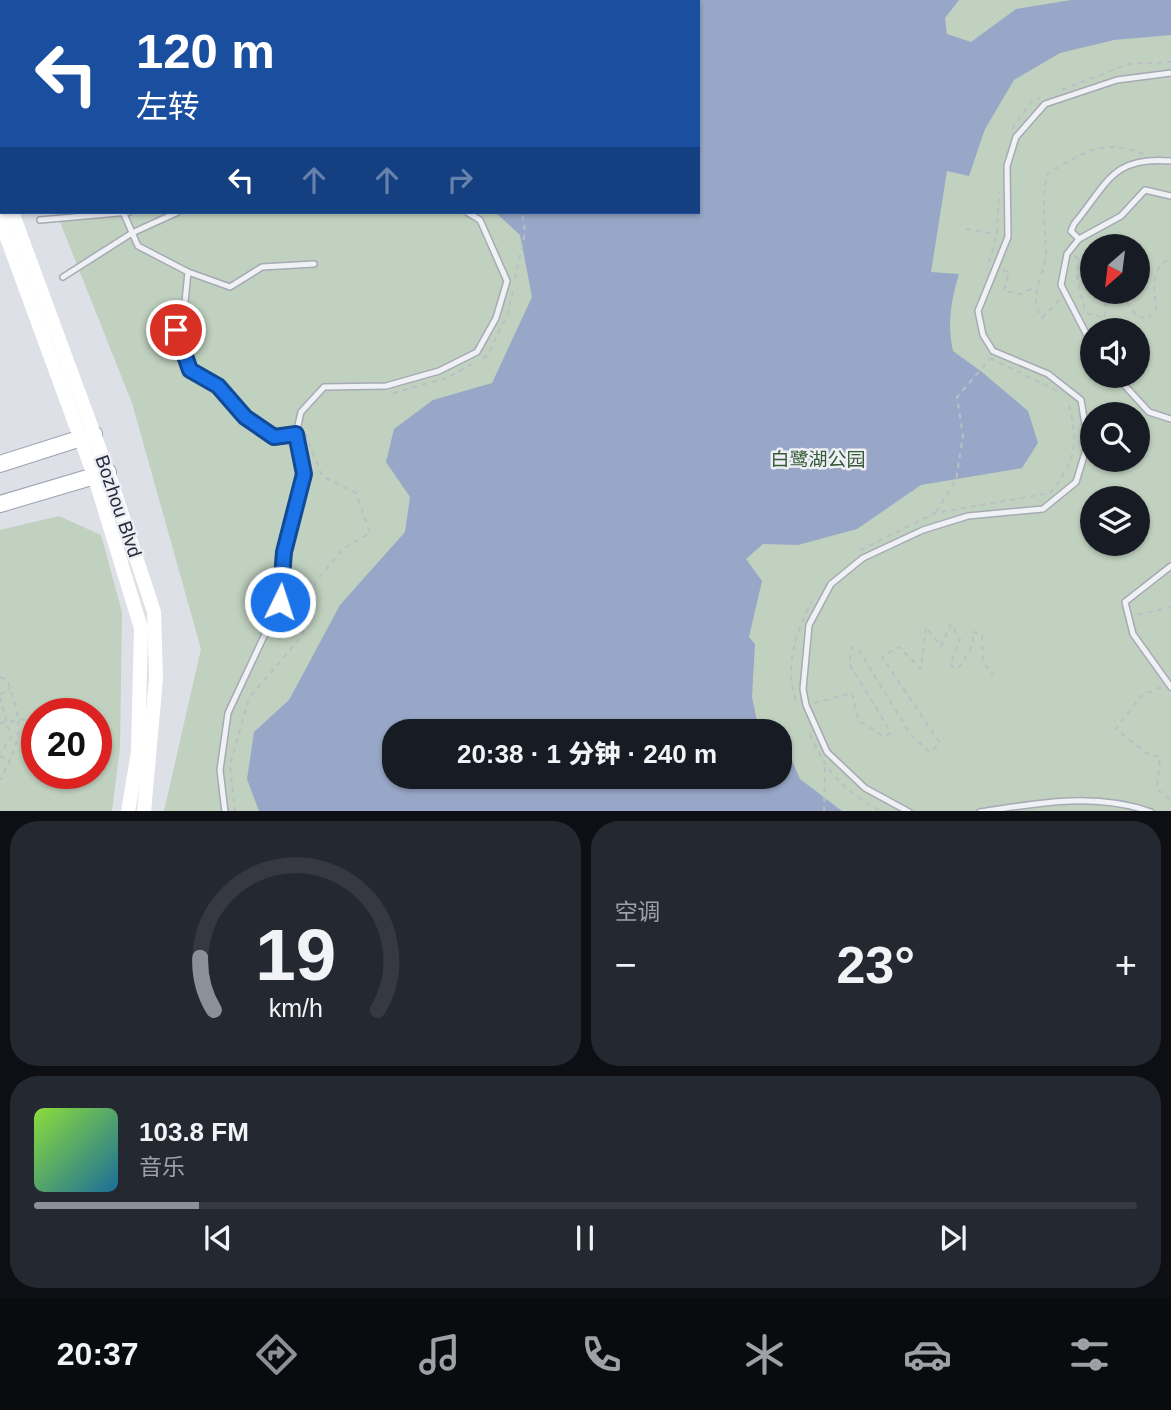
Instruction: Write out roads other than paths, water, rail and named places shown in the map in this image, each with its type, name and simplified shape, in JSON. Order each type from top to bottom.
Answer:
[{"type":"main road","name":"Bozhou Blvd","points":[[13,214],[87,437]]},
{"type":"main road","name":"Bozhou Blvd","points":[[0,219],[154,612],[156,678],[144,811]]},
{"type":"main road","points":[[0,464],[87,437]]},
{"type":"main road","name":"Bozhou Blvd","points":[[101,473],[141,628],[138,751],[128,811]]},
{"type":"main road","points":[[0,504],[101,473]]},
{"type":"lane","points":[[909,811],[865,788],[827,752],[802,706],[809,625],[831,584],[863,558],[923,530],[968,516],[1043,509],[1076,482],[1088,443],[1081,400],[1048,374],[993,351],[983,335],[978,311],[1008,237],[1007,166],[1016,136],[1045,104],[1117,79],[1171,73]]},
{"type":"lane","points":[[1079,239],[1071,231],[1074,224],[1117,170],[1145,159],[1171,161]]},
{"type":"lane","points":[[1080,322],[1061,285],[1070,250],[1079,239],[1121,216],[1145,190],[1171,196]]},
{"type":"lane","points":[[40,220],[104,214]]},
{"type":"lane","points":[[126,214],[138,246],[188,272],[230,287],[262,267],[314,264]]},
{"type":"lane","points":[[63,277],[132,233],[174,214]]},
{"type":"lane","points":[[225,811],[220,770],[228,713],[280,602],[284,552],[304,474],[296,434],[301,412],[324,387],[386,386],[439,371],[478,352],[496,318],[507,281],[480,220],[470,214]]},
{"type":"lane","points":[[188,272],[185,302],[176,330],[190,370],[218,386],[245,417],[274,437],[296,434]]},
{"type":"lane","points":[[1127,388],[1149,412],[1171,419]]},
{"type":"lane","points":[[1170,685],[1133,634],[1125,602],[1171,566]]},
{"type":"lane","points":[[980,811],[1061,799],[1133,805],[1151,811]]},
{"type":"water","points":[[700,0],[959,0],[945,18],[947,34],[971,42],[1016,9],[1071,0],[1171,0],[1171,35],[1114,40],[1060,53],[1014,80],[985,129],[969,176],[947,171],[931,272],[959,274],[951,312],[953,351],[1028,411],[1038,443],[1022,468],[921,485],[857,529],[798,545],[763,544],[746,559],[762,581],[749,637],[755,644],[752,697],[757,719],[382,719],[382,789],[792,789],[792,761],[800,779],[842,811],[259,811],[247,779],[254,732],[289,700],[340,605],[405,532],[410,497],[386,462],[394,429],[433,400],[492,383],[532,297],[520,235],[497,214],[700,214]]},
{"type":"park label","name":"白鹭湖公园","points":[[818,459]]}]
